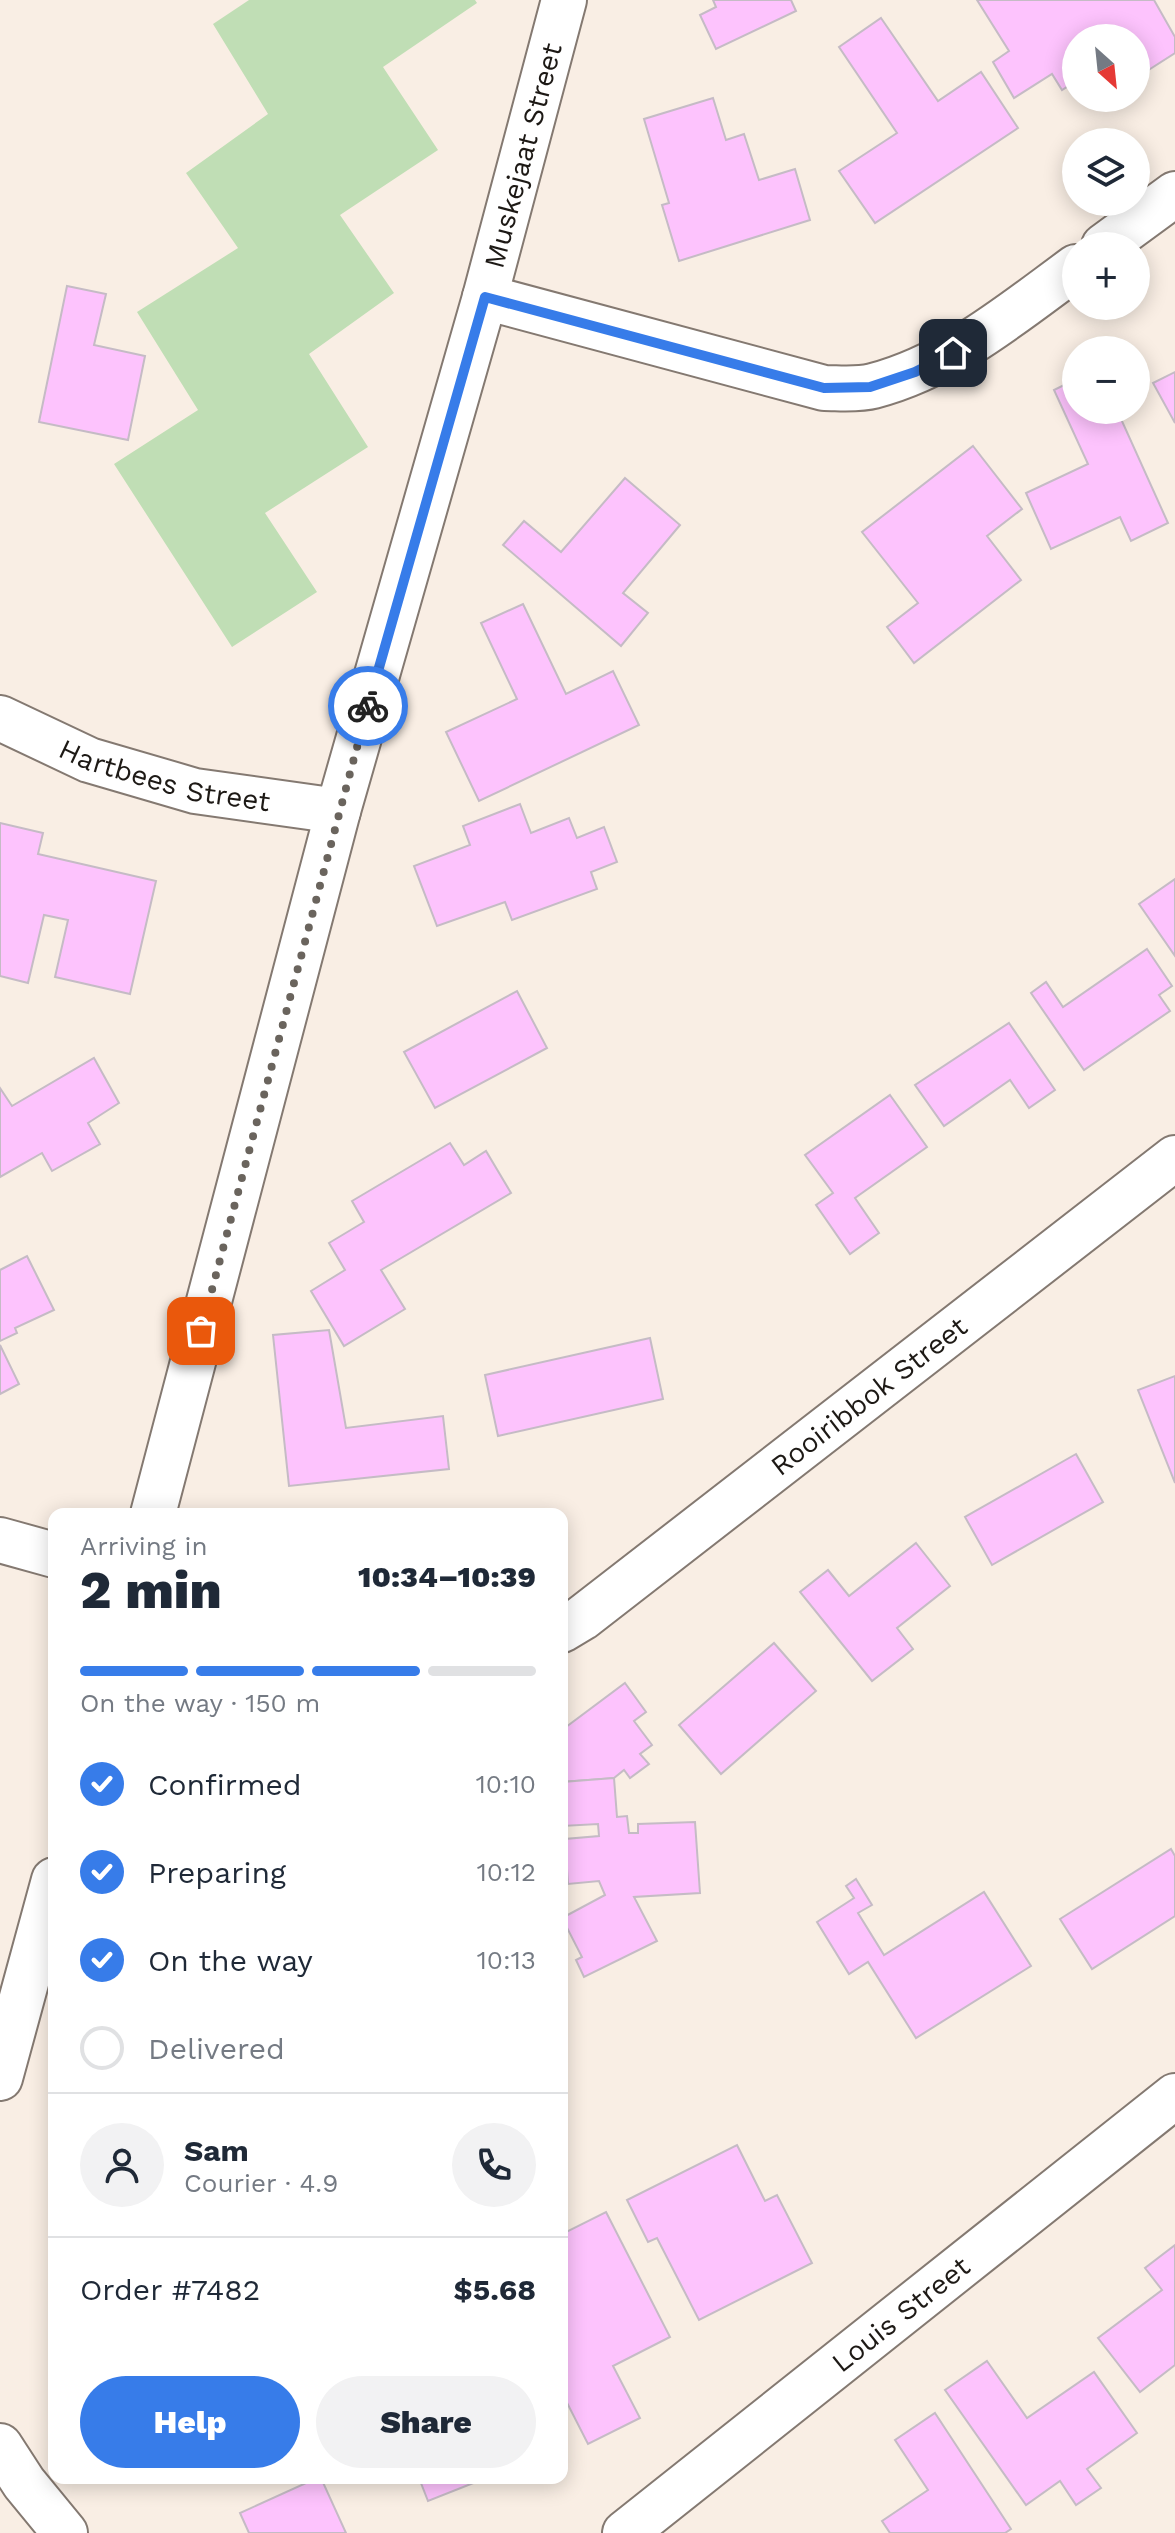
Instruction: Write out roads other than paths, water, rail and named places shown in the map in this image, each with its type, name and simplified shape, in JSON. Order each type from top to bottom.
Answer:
[{"type":"street","name":"Muskejaat Street","points":[[155,1508],[338,811],[485,297],[564,0]]},
{"type":"street","points":[[1123,232],[1175,194]]},
{"type":"street","points":[[485,297],[824,388],[870,387],[915,372],[953,353],[1062,277]]},
{"type":"street","name":"Hartbees Street","points":[[0,718],[89,760],[195,791],[338,811]]},
{"type":"street","name":"Rooiribbok Street","points":[[568,1626],[1175,1158]]},
{"type":"street","points":[[0,1540],[48,1553]]},
{"type":"street","points":[[0,2078],[48,1902]]},
{"type":"street","name":"Louis Street","points":[[625,2533],[1175,2096]]},
{"type":"street","points":[[0,2446],[24,2483],[65,2533]]}]
